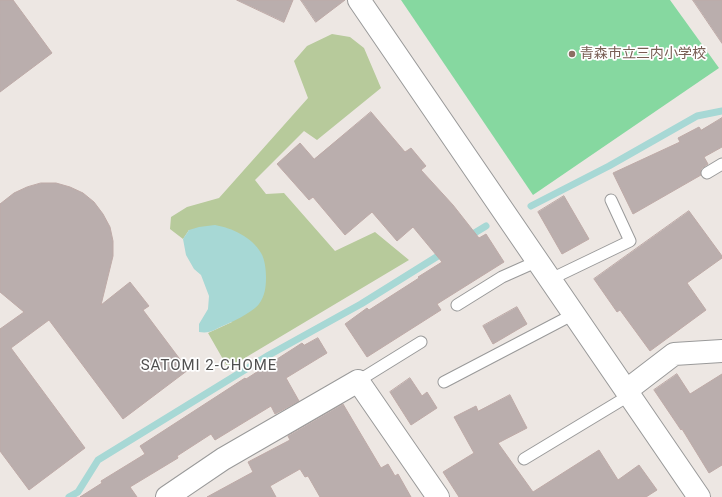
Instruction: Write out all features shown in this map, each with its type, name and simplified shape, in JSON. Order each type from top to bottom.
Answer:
[{"type":"street","points":[[359,0],[551,279],[698,497]]},
{"type":"street","points":[[628,393],[674,354],[722,351]]},
{"type":"street","points":[[167,497],[223,459],[358,381],[437,497]]},
{"type":"lane","points":[[707,173],[722,164]]},
{"type":"lane","points":[[551,279],[630,241],[611,200]]},
{"type":"lane","points":[[457,305],[502,277],[538,261]]},
{"type":"lane","points":[[444,382],[574,314]]},
{"type":"lane","points":[[358,381],[421,342]]},
{"type":"lane","points":[[524,459],[628,393]]},
{"type":"green space","name":"青森市立三内小学校","points":[[401,0],[670,0],[719,68],[533,195]]},
{"type":"green space","points":[[332,34],[350,37],[364,48],[381,88],[317,140],[304,131],[255,180],[266,194],[284,193],[335,251],[375,232],[409,260],[228,368],[208,333],[232,322],[189,230],[183,239],[170,229],[171,217],[187,207],[219,198],[308,98],[294,61],[307,46]]},
{"type":"water","points":[[215,225],[228,228],[241,234],[257,247],[264,262],[266,274],[264,295],[259,304],[248,313],[213,331],[199,332],[199,324],[208,309],[209,296],[201,275],[194,269],[186,255],[183,239],[189,230]]},
{"type":"building","points":[[0,0],[13,0],[52,53],[0,92]]},
{"type":"building","points":[[237,0],[293,0],[284,22]]},
{"type":"building","points":[[301,0],[345,0],[316,22]]},
{"type":"building","points":[[693,0],[722,0],[722,43]]},
{"type":"building","points":[[371,112],[405,152],[411,148],[426,166],[421,170],[453,205],[479,238],[486,234],[504,262],[437,304],[441,310],[367,357],[345,324],[367,308],[369,310],[442,262],[413,227],[397,241],[372,212],[345,235],[313,197],[309,200],[277,164],[300,143],[314,159]]},
{"type":"building","points":[[722,118],[722,147],[704,157],[708,164],[701,169],[701,175],[633,214],[613,173],[680,142],[678,138],[699,127],[701,130]]},
{"type":"building","points":[[41,183],[56,183],[70,187],[83,193],[94,202],[110,227],[113,241],[113,256],[101,305],[130,282],[149,306],[143,310],[188,370],[123,419],[49,320],[11,348],[85,448],[29,490],[0,451],[0,329],[24,312],[0,292],[0,204],[14,193]]},
{"type":"building","points":[[564,196],[589,239],[562,254],[538,212]]},
{"type":"building","points":[[689,211],[722,258],[687,283],[706,310],[650,351],[620,310],[617,312],[594,279]]},
{"type":"building","points":[[517,307],[527,324],[493,344],[483,326]]},
{"type":"building","points":[[318,338],[327,353],[286,378],[299,401],[275,414],[271,406],[215,440],[211,434],[177,456],[178,458],[130,487],[137,497],[80,497],[102,483],[101,481],[145,454],[140,446],[302,343],[304,345]]},
{"type":"building","points":[[677,374],[690,394],[722,374],[722,465],[709,473],[682,429],[681,430],[654,390]]},
{"type":"building","points":[[410,378],[422,396],[427,392],[437,408],[411,425],[390,392]]},
{"type":"building","points":[[510,395],[527,428],[498,443],[533,492],[599,450],[618,480],[639,465],[657,490],[646,497],[459,497],[443,472],[474,453],[454,417],[476,406],[478,411]]},
{"type":"building","points":[[343,404],[381,468],[388,464],[395,476],[398,474],[411,497],[320,497],[308,476],[305,477],[300,469],[270,486],[276,497],[207,497],[253,472],[248,462],[290,440],[288,436]]},
{"type":"waterway","points":[[531,206],[609,166],[697,116],[722,111]]},
{"type":"waterway","points":[[468,237],[486,226]]},
{"type":"waterway","points":[[69,497],[78,492],[98,460],[269,355],[361,304],[446,251]]},
{"type":"place","name":"青森市立三内小学校","points":[[572,54]]},
{"type":"district","name":"SATOMI 2-CHOME","points":[[209,366]]}]
